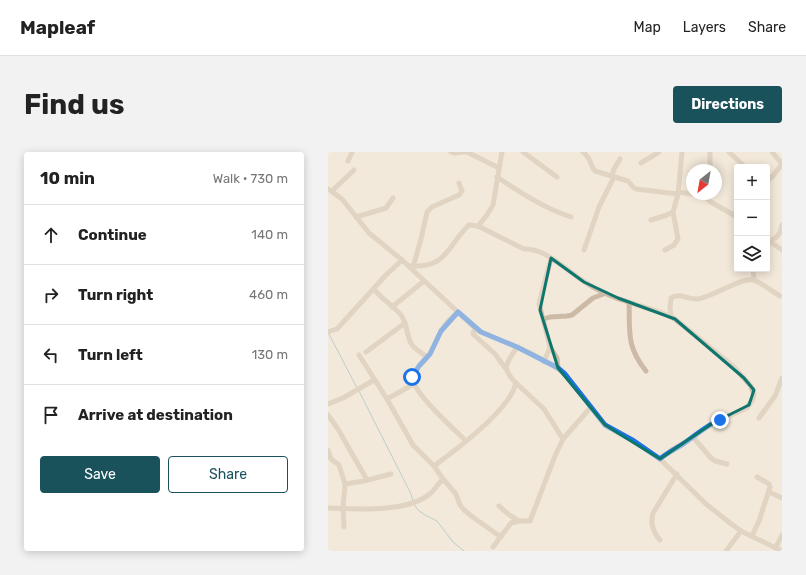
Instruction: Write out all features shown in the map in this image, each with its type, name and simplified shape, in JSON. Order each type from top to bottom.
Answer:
[{"type":"street","points":[[348,162],[352,152]]},
{"type":"street","points":[[451,152],[464,152]]},
{"type":"street","points":[[467,152],[499,168]]},
{"type":"street","points":[[478,226],[493,205],[496,195],[497,177],[502,152]]},
{"type":"street","points":[[523,152],[557,177]]},
{"type":"street","points":[[583,152],[590,158],[595,171],[628,181],[636,189],[686,194]]},
{"type":"street","points":[[641,163],[660,152]]},
{"type":"street","points":[[665,250],[674,245],[678,239],[673,212],[678,193],[682,152]]},
{"type":"street","points":[[710,152],[710,164]]},
{"type":"street","points":[[730,152],[742,164]]},
{"type":"street","points":[[770,178],[782,164],[772,152]]},
{"type":"street","points":[[584,250],[600,206],[613,177],[614,169],[620,159]]},
{"type":"street","points":[[354,170],[330,190],[342,199],[369,233],[411,266],[424,281],[474,327],[481,332],[517,347],[558,368],[565,374],[605,425],[634,441],[660,459],[706,504],[741,531],[773,548],[782,551]]},
{"type":"street","points":[[497,177],[532,200],[571,217]]},
{"type":"street","points":[[411,266],[421,239],[427,212],[432,207],[459,195],[462,191],[458,183]]},
{"type":"street","points":[[356,217],[386,208],[393,198]]},
{"type":"street","points":[[708,200],[734,215]]},
{"type":"street","points":[[651,220],[667,216],[673,212]]},
{"type":"street","points":[[411,266],[426,266],[441,258],[469,225],[478,226],[524,249],[528,248],[551,258],[567,268],[584,282],[606,293],[671,316],[733,366],[754,390],[753,399],[747,408],[713,423],[660,459]]},
{"type":"street","points":[[770,240],[774,239],[779,235],[782,225]]},
{"type":"street","points":[[770,241],[782,250]]},
{"type":"street","points":[[551,258],[540,297],[540,310],[544,319],[550,347],[556,358],[558,368]]},
{"type":"street","points":[[328,332],[333,332],[337,329],[385,276],[402,260]]},
{"type":"street","points":[[753,272],[754,280]]},
{"type":"street","points":[[671,316],[671,298],[674,296],[677,295],[691,299],[699,299],[744,280],[754,280],[780,296]]},
{"type":"street","points":[[392,307],[424,281]]},
{"type":"street","points":[[374,289],[377,294],[401,315],[411,343],[418,351],[427,356]]},
{"type":"street","points":[[544,319],[572,315],[593,298],[606,293]]},
{"type":"street","points":[[629,302],[628,324],[633,352],[638,362],[646,371]]},
{"type":"street","points":[[458,312],[441,331],[432,350],[412,377],[414,384],[433,407],[466,440]]},
{"type":"street","points":[[366,352],[405,323]]},
{"type":"street","points":[[474,327],[473,334],[495,354],[506,369],[507,373],[516,383],[544,409],[563,439]]},
{"type":"street","points":[[506,369],[507,364],[517,347]]},
{"type":"street","points":[[544,362],[550,347]]},
{"type":"street","points":[[359,355],[387,399],[413,445],[434,466],[456,494],[460,505],[464,510],[501,537]]},
{"type":"street","points":[[759,418],[775,396],[782,378]]},
{"type":"street","points":[[328,404],[343,398],[374,380]]},
{"type":"street","points":[[434,466],[484,426],[509,398],[516,383]]},
{"type":"street","points":[[387,399],[414,384]]},
{"type":"street","points":[[777,390],[782,395]]},
{"type":"street","points":[[493,547],[509,524],[519,521],[530,521],[554,456],[563,439],[591,407]]},
{"type":"street","points":[[328,415],[338,429],[367,480]]},
{"type":"street","points":[[693,437],[711,458],[715,461],[727,464]]},
{"type":"street","points":[[328,450],[331,459],[339,465],[345,484],[343,508],[344,527]]},
{"type":"street","points":[[345,484],[391,474]]},
{"type":"street","points":[[660,540],[653,527],[651,519],[653,513],[677,474]]},
{"type":"street","points":[[752,536],[770,487],[769,484],[757,477]]},
{"type":"street","points":[[328,508],[384,508],[414,503],[431,493],[443,479]]},
{"type":"street","points":[[769,492],[782,498]]},
{"type":"street","points":[[499,506],[519,521]]},
{"type":"street","points":[[726,551],[741,531]]},
{"type":"street","points":[[773,548],[782,534]]},
{"type":"highlighted area","points":[[551,258],[584,282],[618,298],[675,319],[744,378],[754,390],[749,405],[713,423],[660,459],[605,425],[558,368],[540,310]]},
{"type":"waterway","points":[[329,334],[357,388]]},
{"type":"waterway","points":[[359,391],[411,494],[413,501]]},
{"type":"waterway","points":[[414,504],[418,510],[437,521],[453,542],[464,551]]},
{"type":"route","points":[[412,377],[419,366],[430,354],[441,331],[448,321],[458,312],[481,332],[503,340],[558,368],[565,374],[605,425],[634,441],[660,459],[706,427],[720,420]]}]
